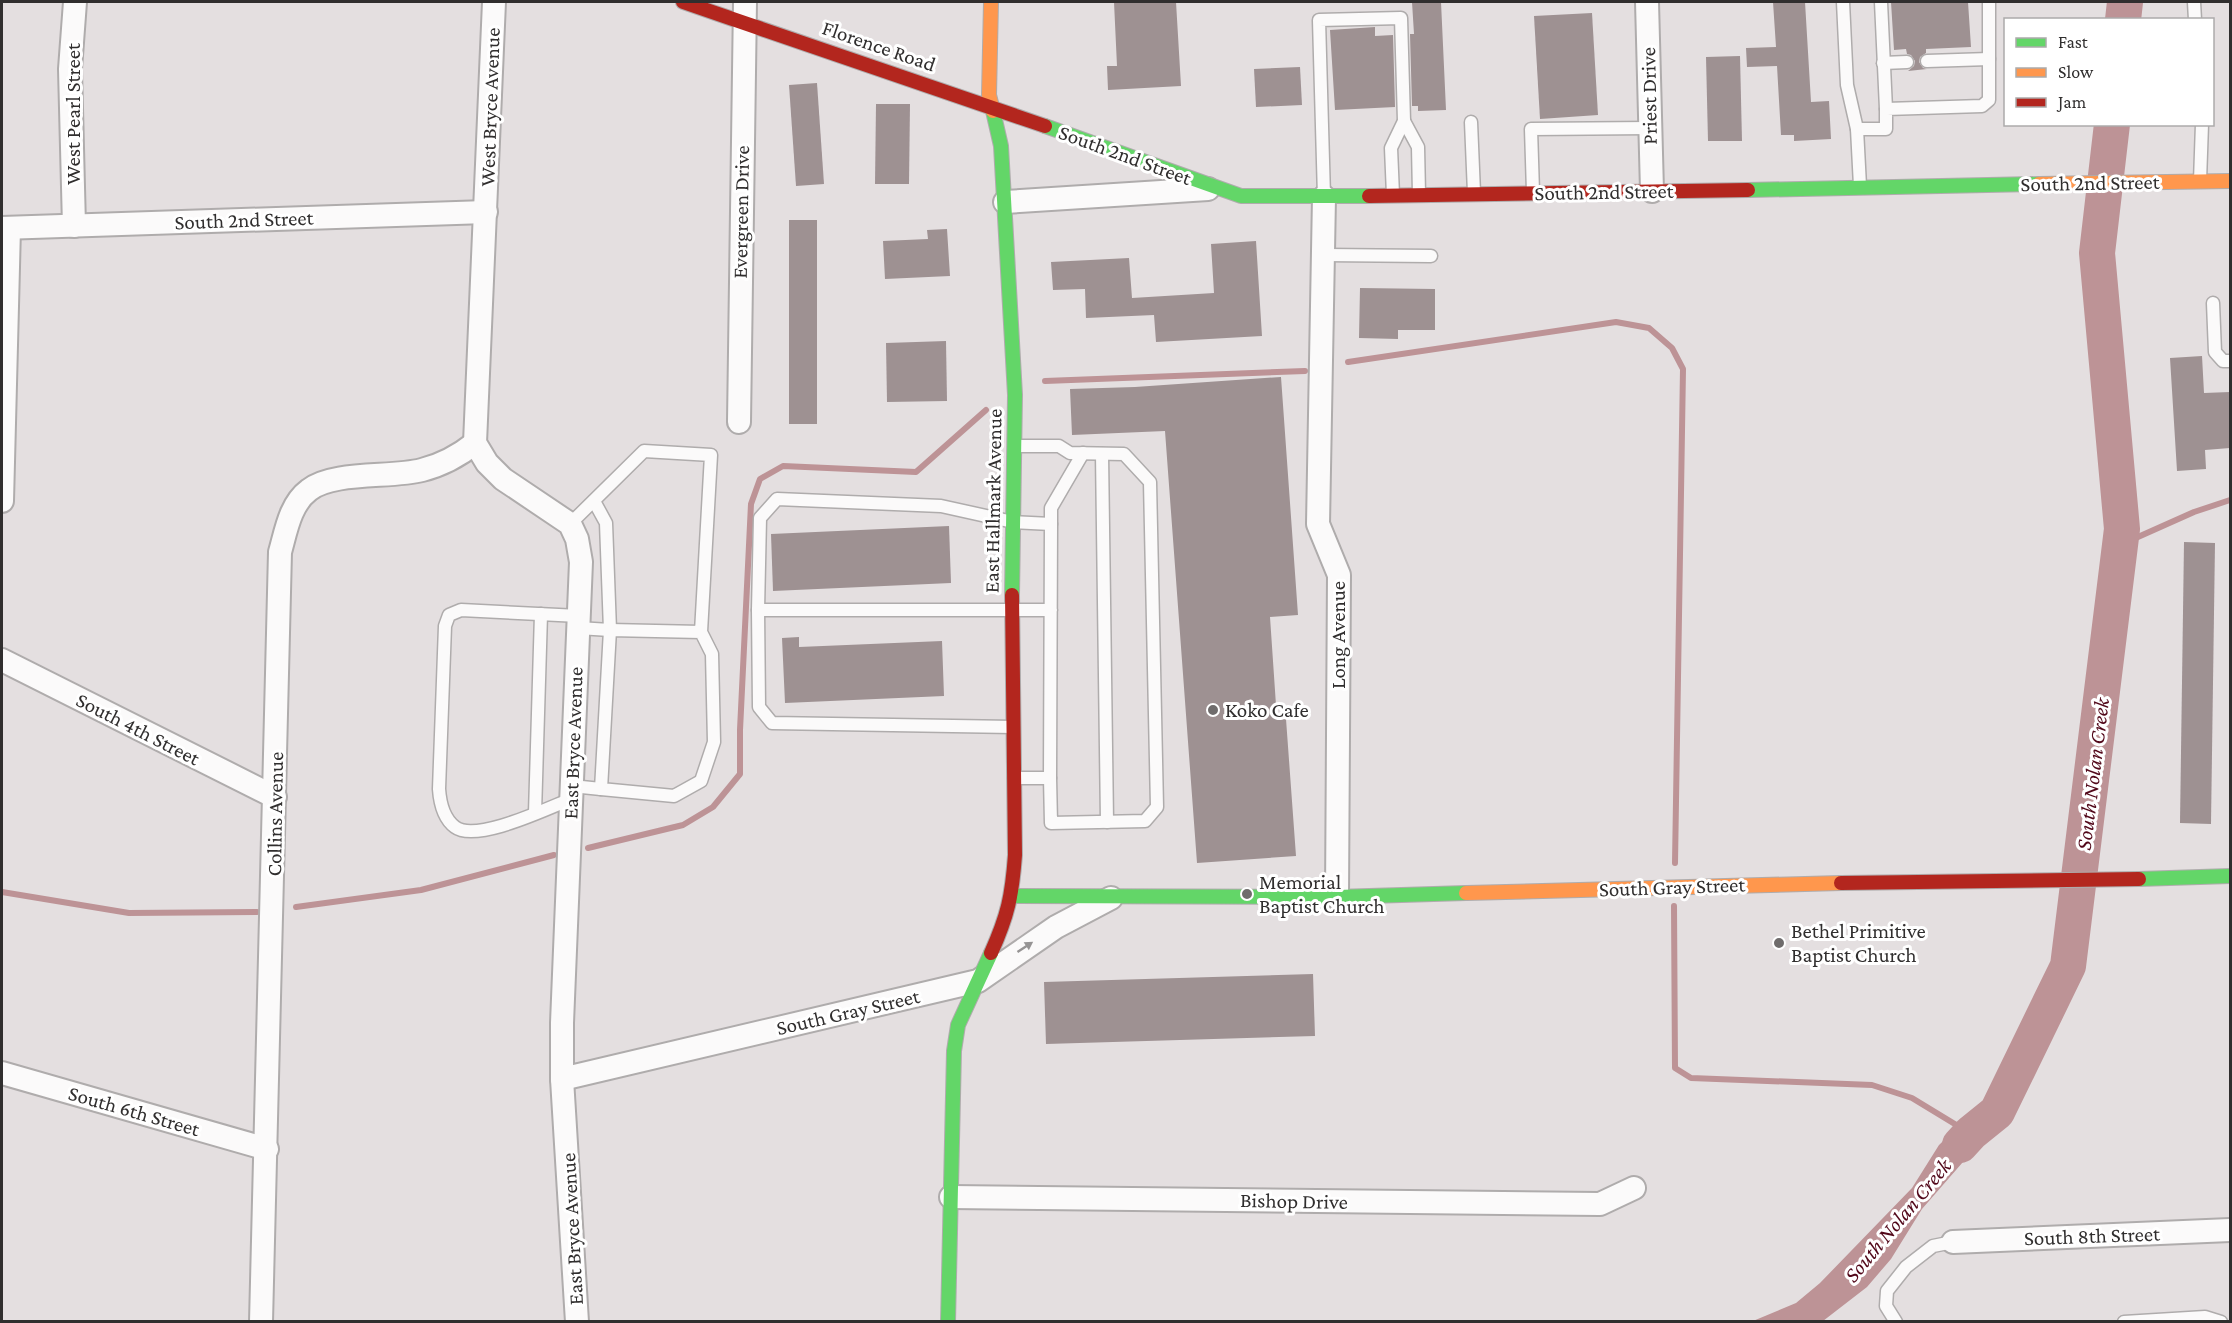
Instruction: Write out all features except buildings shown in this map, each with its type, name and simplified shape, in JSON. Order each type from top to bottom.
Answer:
[{"type":"street","name":"West Pearl Street","points":[[74,226],[70,69],[75,2]]},
{"type":"street","name":"West Bryce Avenue","points":[[486,212],[494,2]]},
{"type":"street","name":"Florence Road","points":[[683,2],[744,11],[993,107]]},
{"type":"street","name":"East Hallmark Avenue","points":[[948,1322],[954,1051],[958,1024],[1004,924],[1012,896],[1015,855],[1012,610],[1015,395],[1001,146],[989,95],[991,2]]},
{"type":"street","name":"Priest Drive","points":[[1647,2],[1652,191]]},
{"type":"street","name":"Evergreen Drive","points":[[739,422],[744,11]]},
{"type":"street","name":"South 2nd Street","points":[[993,107],[1241,196],[1419,196],[2230,181]]},
{"type":"street","points":[[1005,202],[1219,188]]},
{"type":"street","name":"Long Avenue","points":[[1324,197],[1325,255],[1318,524],[1339,574],[1337,897]]},
{"type":"street","name":"South 2nd Street","points":[[5,228],[486,212]]},
{"type":"street","points":[[486,212],[475,443],[487,463],[503,479],[570,524]]},
{"type":"street","points":[[2,501],[5,228]]},
{"type":"street","name":"Collins Avenue","points":[[261,1322],[280,552],[295,507],[308,490],[325,481],[422,470],[460,455],[475,443]]},
{"type":"street","name":"East Bryce Avenue","points":[[570,524],[577,539],[580,562],[562,1023],[562,1079],[577,1322]]},
{"type":"street","name":"South 4th Street","points":[[2,660],[275,797]]},
{"type":"street","name":"South Gray Street","points":[[1012,896],[1337,897],[1777,884],[2175,879],[2230,876]]},
{"type":"street","name":"South Gray Street","points":[[562,1079],[978,981],[1056,927],[1114,897]]},
{"type":"street","name":"South 6th Street","points":[[2,1073],[267,1149]]},
{"type":"street","name":"Bishop Drive","points":[[951,1197],[1600,1204],[1634,1188]]},
{"type":"street","name":"South 8th Street","points":[[1953,1242],[2230,1230]]},
{"type":"lane","points":[[1843,2],[1847,85],[1857,129],[1860,187]]},
{"type":"lane","points":[[1857,129],[1886,129],[1881,2]]},
{"type":"lane","points":[[1886,109],[1982,106],[1989,100],[1989,2]]},
{"type":"lane","points":[[2194,2],[2195,18]]},
{"type":"lane","points":[[1324,197],[1319,20],[1401,18],[1404,121],[1418,147],[1419,196]]},
{"type":"lane","points":[[1927,61],[1989,59]]},
{"type":"lane","points":[[1883,63],[1907,62]]},
{"type":"lane","points":[[1393,196],[1391,148],[1404,121]]},
{"type":"lane","points":[[1471,122],[1474,195]]},
{"type":"lane","points":[[2200,182],[2202,126]]},
{"type":"lane","points":[[1533,193],[1530,129],[1650,128]]},
{"type":"lane","points":[[1325,255],[1431,256]]},
{"type":"lane","points":[[2213,303],[2215,352],[2223,361],[2230,361]]},
{"type":"lane","points":[[1014,446],[1059,446],[1070,453],[1083,453],[1102,454],[1124,454],[1150,482],[1157,807],[1145,821],[1051,823],[1051,508],[1083,453]]},
{"type":"lane","points":[[570,524],[644,451],[711,455],[701,632],[712,654],[714,742],[700,781],[674,796],[601,789],[571,793],[535,813],[500,828],[462,831],[447,819],[440,804],[439,789],[447,618],[452,613],[461,610],[541,614],[610,630],[701,632]]},
{"type":"lane","points":[[1102,454],[1107,822]]},
{"type":"lane","points":[[1014,727],[772,723],[759,707],[760,518],[777,499],[941,506],[1013,522],[1051,524]]},
{"type":"lane","points":[[594,501],[606,523],[610,630],[601,789]]},
{"type":"lane","points":[[758,610],[1051,610]]},
{"type":"lane","points":[[535,813],[541,614]]},
{"type":"lane","points":[[1014,778],[1050,778]]},
{"type":"lane","points":[[1896,1322],[1886,1306],[1887,1291],[1906,1267],[1933,1246],[1953,1242]]},
{"type":"lane","points":[[2124,1322],[2205,1317],[2221,1322]]},
{"type":"water","points":[[1997,1112],[1990,1131],[1922,1209],[1891,1259],[1867,1287],[1823,1321],[1753,1321],[1796,1303],[1820,1283],[1912,1188],[1939,1145],[1968,1117]]},
{"type":"waterway","name":"South Nolan Creek","points":[[2123,18],[2125,2]]},
{"type":"waterway","name":"South Nolan Creek","points":[[1960,1145],[1997,1112],[2068,966],[2122,529],[2097,253],[2112,126]]},
{"type":"waterway","points":[[1348,362],[1616,322],[1649,328],[1672,348],[1683,369],[1675,863]]},
{"type":"waterway","points":[[1045,381],[1305,371]]},
{"type":"waterway","points":[[588,848],[683,825],[713,807],[740,774],[751,504],[760,479],[783,466],[916,472],[986,410]]},
{"type":"waterway","points":[[2120,545],[2194,512],[2230,500]]},
{"type":"waterway","points":[[296,907],[421,890],[554,855]]},
{"type":"waterway","points":[[2,892],[129,913],[257,912]]},
{"type":"waterway","points":[[1674,906],[1675,1068],[1691,1078],[1872,1085],[1912,1098],[1963,1129]]},
{"type":"traffic: fast","points":[[993,111],[1001,146],[1015,395],[1012,595]]},
{"type":"traffic: fast","points":[[1045,126],[1241,196],[1369,196]]},
{"type":"traffic: fast","points":[[1748,190],[2039,184]]},
{"type":"traffic: fast","points":[[2139,879],[2230,876]]},
{"type":"traffic: fast","points":[[1012,896],[1337,897],[1466,893]]},
{"type":"traffic: fast","points":[[948,1322],[954,1051],[958,1025],[991,953]]},
{"type":"traffic: slow","points":[[991,2],[989,95],[993,111]]},
{"type":"traffic: slow","points":[[2039,184],[2230,181]]},
{"type":"traffic: slow","points":[[1466,893],[1841,883]]},
{"type":"traffic: jam","points":[[683,2],[1045,126]]},
{"type":"traffic: jam","points":[[1369,196],[1748,190]]},
{"type":"traffic: jam","points":[[991,953],[1008,905],[1015,855],[1012,595]]},
{"type":"traffic: jam","points":[[1841,883],[2139,879]]},
{"type":"place","name":"Koko Cafe","points":[[1213,710]]},
{"type":"place","name":"Memorial Baptist Church","points":[[1247,894]]},
{"type":"place","name":"Bethel Primitive Baptist Church","points":[[1779,943]]}]
